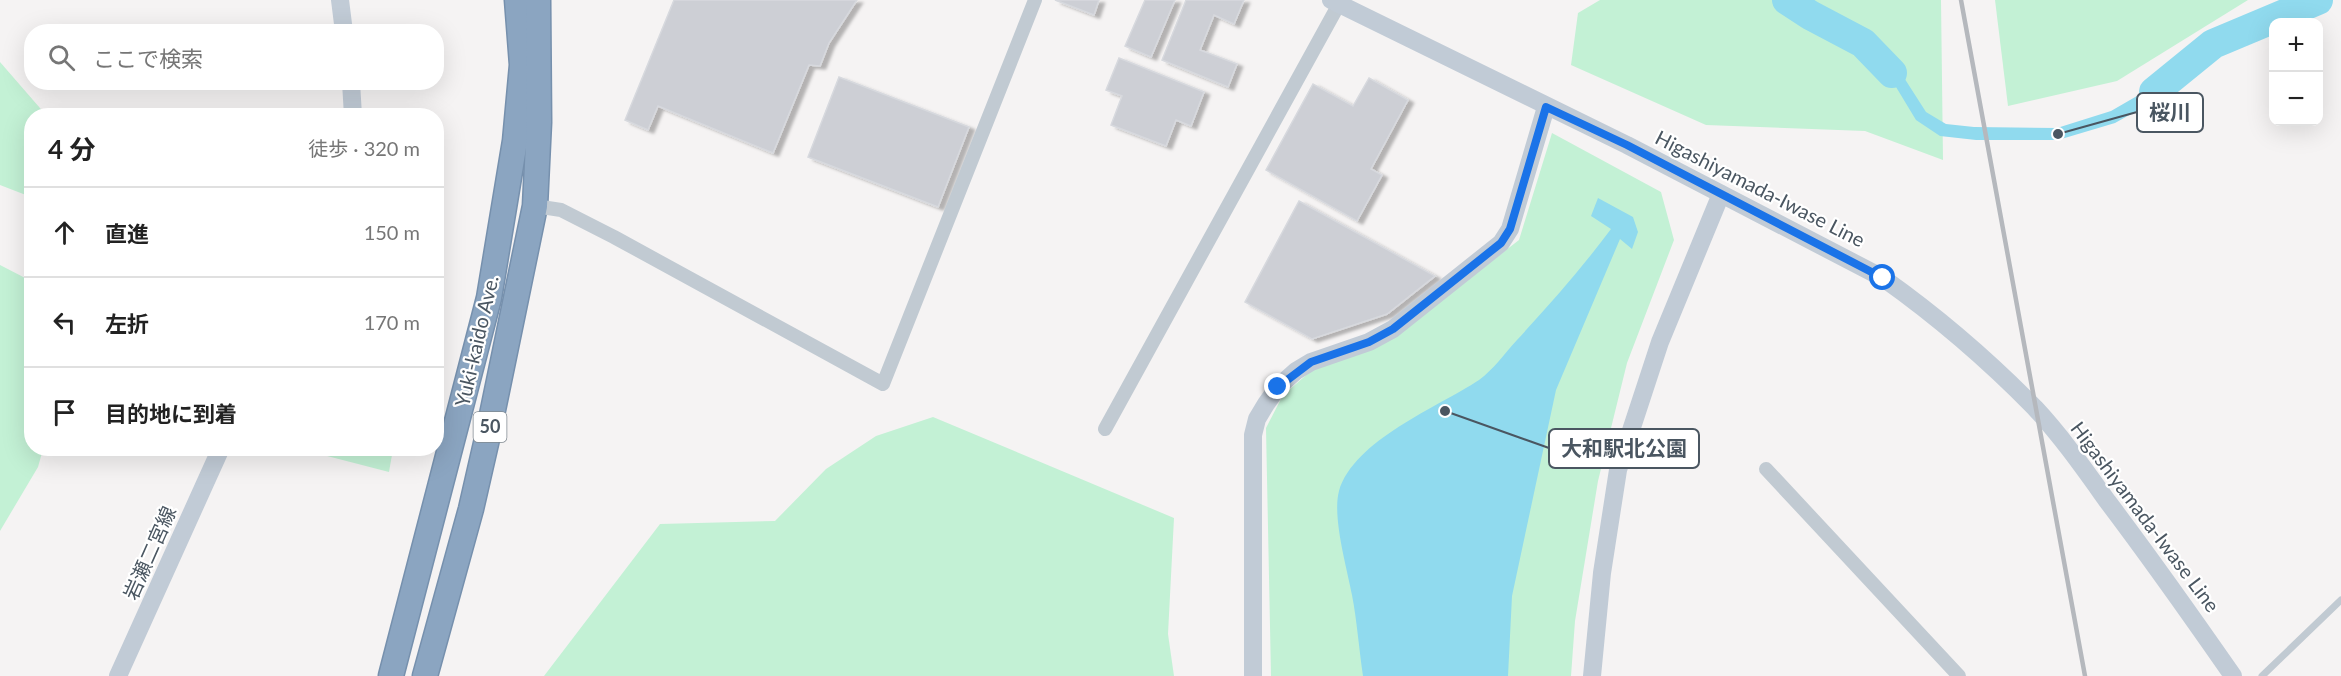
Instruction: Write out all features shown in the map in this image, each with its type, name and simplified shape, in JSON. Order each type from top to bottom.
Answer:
[{"type":"highway","name":"Yuki-kaido Ave.","points":[[391,676],[489,298],[515,141],[522,66],[517,0]]},
{"type":"highway","name":"Yuki-kaido Ave.","points":[[425,676],[488,439],[535,206],[539,122],[538,0]]},
{"type":"main road","points":[[340,0],[343,24]]},
{"type":"main road","name":"Higashiyamada-Iwase Line","points":[[1335,2],[1627,145],[1883,278],[1920,304],[1971,345],[2036,410],[2170,585],[2233,676]]},
{"type":"main road","points":[[351,90],[353,108]]},
{"type":"main road","points":[[1253,676],[1253,435],[1257,419],[1278,387],[1296,371],[1311,362],[1369,342],[1393,329],[1501,243],[1510,229],[1546,107]]},
{"type":"main road","points":[[1592,676],[1602,573],[1618,470],[1660,342],[1721,194]]},
{"type":"main road","name":"岩瀬二宮線","points":[[118,676],[217,456]]},
{"type":"street","points":[[535,206],[561,210],[614,237],[883,384],[1035,0]]},
{"type":"street","points":[[1105,429],[1335,2]]},
{"type":"street","points":[[1766,469],[1959,676]]},
{"type":"lane","points":[[2262,676],[2341,600]]},
{"type":"green space","points":[[1600,0],[1941,0],[1943,160],[1865,131],[1706,125],[1571,65],[1578,13]]},
{"type":"green space","points":[[1995,0],[2248,0],[2117,81],[2008,106]]},
{"type":"green space","points":[[0,62],[40,108],[24,108],[24,194],[0,185]]},
{"type":"green space","points":[[1552,133],[1661,192],[1674,240],[1627,363],[1598,481],[1575,621],[1571,676],[1271,676],[1266,428],[1283,395],[1311,371],[1393,338],[1519,240]]},
{"type":"green space","points":[[0,265],[24,277],[24,456],[41,456],[38,467],[0,531]]},
{"type":"green space","points":[[933,417],[1174,518],[1168,634],[1174,676],[544,676],[660,524],[775,521],[826,469],[876,436]]},
{"type":"green space","points":[[327,456],[392,456],[389,472]]},
{"type":"water","points":[[1867,39],[1901,73],[1926,112],[1946,124],[1974,127],[2057,128],[2111,111],[2156,85],[2184,62],[2190,70],[2140,109],[2115,123],[2058,140],[1976,140],[1940,136],[1916,120],[1893,82],[1859,48]]},
{"type":"water","points":[[1598,198],[1633,217],[1638,232],[1632,249],[1620,239],[1556,390],[1512,596],[1508,676],[1363,676],[1354,605],[1337,514],[1339,491],[1348,473],[1361,456],[1379,441],[1399,426],[1484,376],[1565,286],[1611,229],[1591,216]]},
{"type":"building","points":[[674,0],[857,0],[829,43],[820,66],[809,65],[773,153],[658,106],[648,130],[625,120]]},
{"type":"building","points":[[1055,0],[1099,0],[1094,15]]},
{"type":"building","points":[[1145,0],[1175,0],[1151,57],[1125,46]]},
{"type":"building","points":[[1186,0],[1244,0],[1234,24],[1214,15],[1200,50],[1237,64],[1228,87],[1162,60]]},
{"type":"building","points":[[1119,58],[1204,92],[1191,126],[1176,120],[1166,146],[1111,125],[1122,96],[1106,90]]},
{"type":"building","points":[[839,77],[969,127],[938,207],[808,157]]},
{"type":"building","points":[[1369,78],[1408,100],[1371,169],[1382,175],[1357,221],[1266,170],[1313,84],[1353,106]]},
{"type":"building","points":[[1299,201],[1435,276],[1387,314],[1312,339],[1245,302]]},
{"type":"waterway","points":[[1787,0],[1863,43],[1892,73]]},
{"type":"waterway","points":[[2154,92],[2213,44],[2318,0]]},
{"type":"railway","points":[[1961,0],[2085,676]]},
{"type":"place","name":"桜川","points":[[2058,134]]},
{"type":"place","name":"大和駅北公園","points":[[1445,411]]},
{"type":"route","points":[[1278,387],[1296,371],[1311,362],[1369,342],[1393,329],[1501,243],[1510,229],[1546,107],[1627,145],[1883,278]]}]
